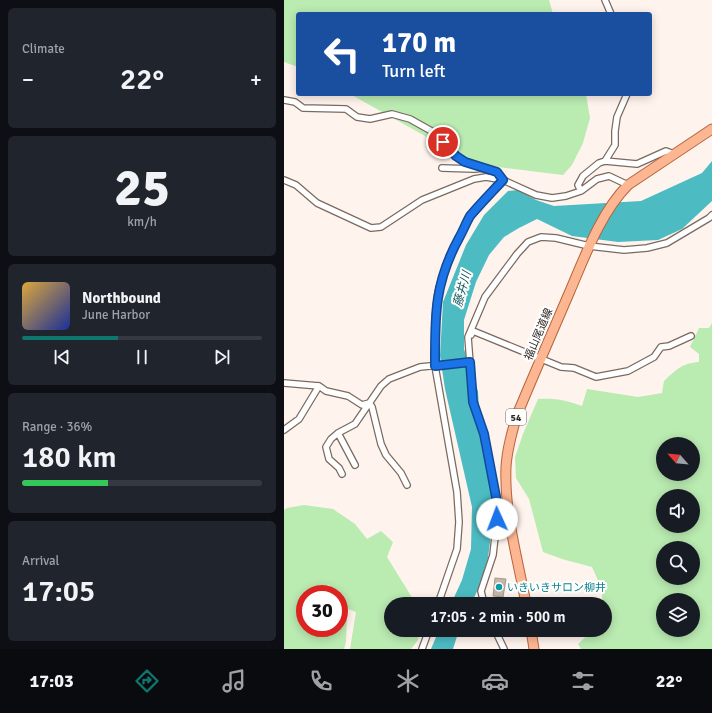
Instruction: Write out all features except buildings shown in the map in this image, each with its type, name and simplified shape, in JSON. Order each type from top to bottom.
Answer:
[{"type":"main road","name":"福山尾道線","points":[[525,597],[508,512],[506,466],[510,441],[517,415],[590,245],[607,213],[625,187],[712,129]]},
{"type":"main road","points":[[532,637],[534,649]]},
{"type":"street","points":[[605,0],[610,12]]},
{"type":"street","points":[[605,161],[615,145],[615,131],[618,117],[626,96]]},
{"type":"street","points":[[284,100],[295,102],[302,108],[346,109],[357,117],[370,120],[392,114],[410,119],[435,133],[456,156],[465,162],[497,172],[503,180]]},
{"type":"street","points":[[580,191],[578,185],[583,176],[599,163],[605,161],[637,164],[666,151],[674,154]]},
{"type":"street","points":[[442,168],[486,168]]},
{"type":"street","points":[[284,180],[296,185],[317,203],[371,228],[381,227],[422,200],[474,179],[486,177],[503,180],[536,195],[552,198],[566,196],[580,191],[596,179],[609,176],[625,187]]},
{"type":"street","points":[[440,597],[457,549],[459,522],[457,492],[435,366],[435,319],[438,293],[450,255],[470,217],[503,180]]},
{"type":"street","points":[[482,597],[481,591],[493,555],[497,519],[497,502],[484,434],[473,402],[468,337],[484,297],[528,242],[541,237],[556,238],[624,250],[647,248],[667,243],[712,215]]},
{"type":"street","points":[[468,337],[470,337],[473,331],[561,367],[574,368],[596,377],[628,371],[654,357],[661,347],[669,346],[692,336]]},
{"type":"street","points":[[342,474],[339,468],[329,459],[326,447],[331,439],[338,433],[355,424],[381,386],[389,380],[420,366],[470,362]]},
{"type":"street","points":[[284,383],[319,386],[326,390],[348,396],[362,405],[369,403]]},
{"type":"street","points":[[284,430],[299,418],[319,386]]},
{"type":"street","points":[[369,403],[372,407],[381,444],[386,455],[401,473],[407,485]]},
{"type":"street","points":[[338,433],[355,465]]},
{"type":"street","points":[[497,502],[508,512]]},
{"type":"street","points":[[422,649],[426,637]]},
{"type":"street","points":[[498,637],[504,649]]},
{"type":"green space","points":[[284,0],[549,0],[552,12],[296,12],[296,66],[284,62]]},
{"type":"green space","points":[[354,96],[586,96],[590,118],[583,143],[572,165],[563,175],[475,164]]},
{"type":"green space","points":[[712,323],[712,649],[581,649],[578,644],[586,637],[612,637],[612,597],[602,597],[601,587],[592,567],[543,552],[529,499],[516,478],[515,457],[523,434],[538,399],[560,400],[582,406],[587,389],[638,397],[662,393],[664,381],[672,374],[688,364],[699,362],[699,354],[690,347],[699,328],[709,328]]},
{"type":"green space","points":[[304,505],[333,509],[355,524],[367,539],[381,531],[393,542],[387,557],[412,597],[384,597],[384,637],[418,637],[418,640],[411,649],[350,649],[356,612],[348,608],[348,585],[328,584],[296,585],[296,637],[346,637],[344,649],[284,649],[284,510],[287,508]]},
{"type":"water","name":"藤井川","points":[[712,161],[712,201],[682,229],[658,240],[618,242],[572,236],[537,219],[504,237],[489,255],[476,282],[464,320],[464,349],[478,391],[481,441],[492,493],[492,527],[488,558],[480,585],[474,597],[454,597],[462,580],[471,549],[472,507],[445,389],[440,356],[443,302],[466,245],[484,215],[508,191],[518,190],[536,200],[554,206],[641,201],[702,173]]},
{"type":"water","points":[[436,637],[457,637],[453,649],[431,649]]},
{"type":"place","name":"いきいきサロン柳井","points":[[499,587]]},
{"type":"route","points":[[443,142],[456,156],[465,162],[497,172],[503,180],[470,217],[450,255],[438,293],[435,319],[435,366],[470,362],[473,402],[484,434],[497,502],[497,519]]}]
